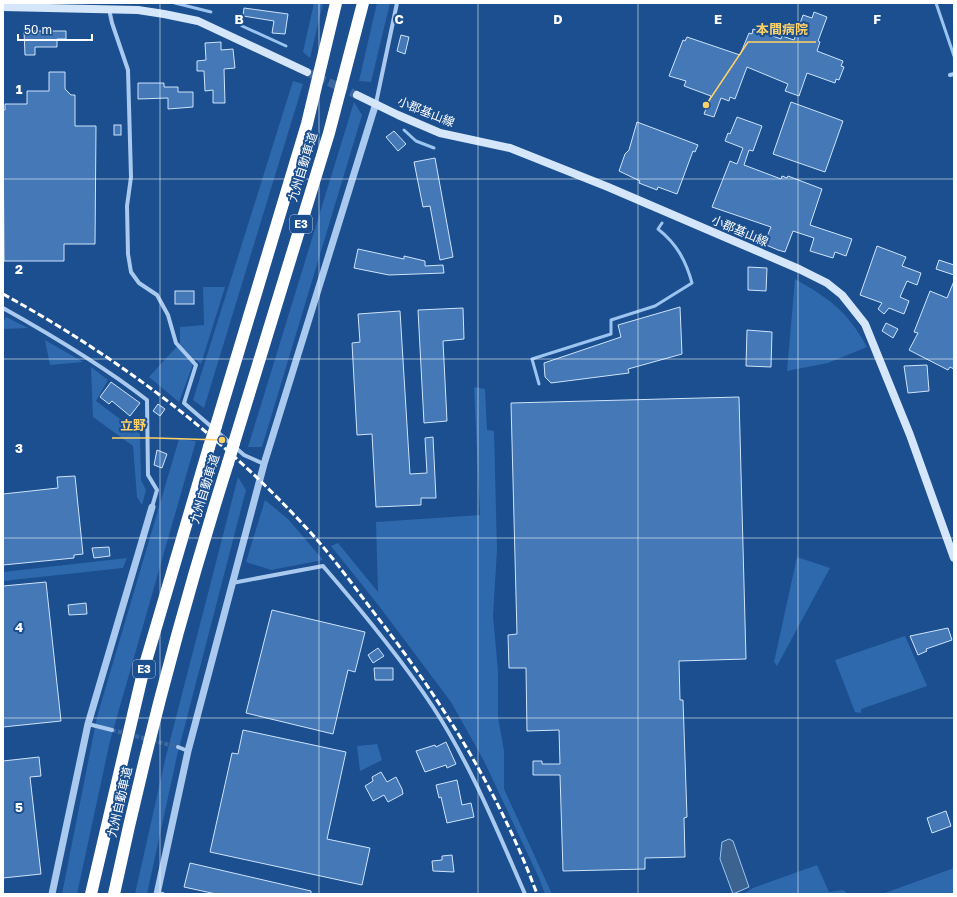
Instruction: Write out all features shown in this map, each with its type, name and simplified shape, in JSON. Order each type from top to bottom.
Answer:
[{"type":"highway","name":"九州自動車道","points":[[91,894],[144,668],[209,447],[308,124],[336,3]]},
{"type":"highway","name":"九州自動車道","points":[[114,894],[131,816],[161,695],[228,463],[329,133],[362,3]]},
{"type":"main road","points":[[3,7],[138,10],[198,21],[307,72]]},
{"type":"main road","name":"小郡基山線","points":[[358,95],[376,103],[398,116],[440,133],[510,148],[608,187],[799,269],[827,284],[842,295],[865,324],[910,435],[954,558]]},
{"type":"street","points":[[159,894],[188,751],[232,583],[264,464],[376,103],[397,3]]},
{"type":"street","points":[[109,9],[112,23],[128,70],[131,177],[127,214],[128,254],[131,272],[139,283],[157,295],[168,314],[176,343],[196,365],[184,403],[244,455],[264,464]]},
{"type":"street","points":[[3,308],[56,338],[147,400],[148,475],[157,490],[88,724],[52,894]]},
{"type":"street","points":[[232,583],[323,566],[372,623],[433,707],[481,793],[525,894]]},
{"type":"street","points":[[88,724],[112,730]]},
{"type":"street","points":[[178,747],[188,751]]},
{"type":"shaded area","points":[[314,3],[323,3],[310,58],[303,52]]},
{"type":"shaded area","points":[[377,3],[390,3],[371,82],[359,81]]},
{"type":"shaded area","points":[[293,81],[303,84],[204,408],[193,400]]},
{"type":"shaded area","points":[[354,102],[362,115],[262,447],[248,447]]},
{"type":"shaded area","points":[[795,279],[837,307],[852,324],[867,347],[828,363],[787,371]]},
{"type":"shaded area","points":[[203,287],[225,287],[201,364],[195,359],[179,402],[149,377],[180,343],[180,327],[204,325]]},
{"type":"shaded area","points":[[6,317],[28,328],[3,329],[3,323]]},
{"type":"shaded area","points":[[45,340],[83,362],[50,365]]},
{"type":"shaded area","points":[[91,367],[108,380],[96,401],[140,434],[141,480],[146,490],[142,505],[137,497],[133,446],[93,417]]},
{"type":"shaded area","points":[[474,387],[485,389],[487,430],[494,431],[497,550],[493,616],[498,671],[498,717],[504,751],[504,789],[552,894],[545,894],[539,878],[484,761],[451,702],[379,606],[331,546],[338,543],[378,592],[376,522],[480,515]]},
{"type":"shaded area","points":[[179,439],[196,441],[110,741],[77,894],[62,894],[97,717]]},
{"type":"shaded area","points":[[238,477],[246,490],[177,756],[147,894],[135,894],[166,756]]},
{"type":"shaded area","points":[[265,500],[288,519],[323,560],[271,570],[246,562]]},
{"type":"shaded area","points":[[797,557],[830,568],[777,666],[774,662]]},
{"type":"shaded area","points":[[127,558],[123,568],[3,581],[3,572]]},
{"type":"shaded area","points":[[905,636],[927,686],[861,709],[861,713],[855,712],[835,660]]},
{"type":"shaded area","points":[[377,744],[382,760],[360,771],[357,746]]},
{"type":"shaded area","points":[[729,839],[733,841],[749,887],[733,894],[720,859],[722,842]]},
{"type":"shaded area","points":[[817,865],[829,892],[843,890],[848,894],[743,894],[753,888]]},
{"type":"shaded area","points":[[954,868],[954,894],[882,894]]},
{"type":"building","points":[[244,8],[288,14],[285,34],[272,33],[274,21],[243,16]]},
{"type":"building","points":[[814,12],[827,17],[818,41],[820,42],[817,51],[843,61],[841,66],[844,67],[839,80],[836,79],[835,83],[807,73],[799,96],[785,91],[788,84],[747,67],[735,99],[730,97],[729,101],[721,98],[714,117],[704,114],[711,96],[684,86],[686,81],[669,76],[683,40],[685,41],[687,37],[740,55],[749,33],[752,34],[753,29],[781,39],[782,36],[794,40],[803,15],[812,18]]},
{"type":"building","points":[[24,31],[66,31],[66,39],[57,39],[57,47],[35,47],[35,55],[25,55]]},
{"type":"building","points":[[401,35],[409,37],[405,54],[397,51]]},
{"type":"building","points":[[221,42],[221,50],[233,49],[235,68],[224,69],[225,103],[213,103],[213,90],[205,91],[204,71],[197,71],[197,61],[206,60],[205,43]]},
{"type":"building","points":[[49,72],[65,72],[65,89],[71,95],[75,95],[75,126],[96,126],[95,244],[64,244],[64,261],[4,261],[3,110],[5,110],[5,104],[27,104],[27,91],[49,91]]},
{"type":"building","points":[[138,83],[164,83],[164,87],[178,87],[178,92],[193,92],[193,107],[168,109],[168,98],[138,99]]},
{"type":"building","points":[[791,102],[843,121],[825,172],[773,154]]},
{"type":"building","points":[[737,117],[762,126],[753,151],[749,150],[744,165],[781,179],[782,176],[787,178],[788,176],[822,189],[810,225],[852,239],[846,256],[835,252],[833,258],[810,251],[814,238],[793,231],[785,252],[778,250],[764,244],[771,227],[712,207],[730,161],[737,164],[743,148],[725,141],[728,133],[730,134]]},
{"type":"building","points":[[637,122],[698,145],[695,152],[693,151],[677,194],[658,187],[657,190],[639,183],[640,181],[619,171],[625,154],[629,150]]},
{"type":"building","points":[[114,125],[121,125],[121,135],[114,135]]},
{"type":"building","points":[[394,131],[406,144],[398,151],[386,137]]},
{"type":"building","points":[[435,158],[453,257],[440,260],[430,206],[423,207],[414,162]]},
{"type":"building","points":[[877,246],[906,257],[902,266],[921,273],[917,285],[907,281],[900,297],[909,301],[904,314],[889,308],[884,314],[878,309],[882,303],[860,295]]},
{"type":"building","points":[[358,249],[404,259],[404,256],[425,261],[425,266],[443,265],[444,273],[389,275],[354,268]]},
{"type":"building","points":[[939,260],[954,265],[954,275],[936,269]]},
{"type":"building","points":[[748,267],[767,268],[766,291],[748,290]]},
{"type":"building","points":[[954,281],[954,369],[950,367],[948,370],[909,350],[918,333],[914,332],[930,291],[947,298]]},
{"type":"building","points":[[175,291],[194,291],[194,304],[175,304]]},
{"type":"building","points":[[680,307],[682,354],[628,369],[629,373],[551,383],[545,377],[544,363],[621,337],[618,325]]},
{"type":"building","points":[[463,308],[464,339],[443,341],[447,421],[424,423],[418,310]]},
{"type":"building","points":[[400,311],[410,474],[427,473],[425,438],[433,437],[436,498],[421,498],[421,505],[376,507],[372,434],[357,435],[352,343],[360,342],[358,314]]},
{"type":"building","points":[[886,323],[898,329],[893,338],[882,331]]},
{"type":"building","points":[[747,330],[772,332],[771,367],[746,366]]},
{"type":"building","points":[[927,365],[929,391],[908,393],[904,366]]},
{"type":"building","points":[[111,382],[140,403],[130,416],[112,401],[109,404],[100,397]]},
{"type":"building","points":[[739,397],[746,659],[679,661],[680,700],[683,700],[687,817],[684,818],[685,857],[645,858],[645,869],[563,871],[560,775],[533,775],[533,761],[542,761],[542,764],[560,764],[559,730],[527,731],[526,668],[509,668],[508,635],[517,634],[511,403]]},
{"type":"building","points":[[158,404],[165,409],[160,416],[153,411]]},
{"type":"building","points":[[157,450],[167,454],[162,468],[154,465]]},
{"type":"building","points":[[75,476],[83,554],[74,555],[74,558],[3,565],[3,494],[58,488],[57,477]]},
{"type":"building","points":[[109,547],[110,556],[94,558],[92,548]]},
{"type":"building","points":[[46,582],[61,721],[3,727],[3,586]]},
{"type":"building","points":[[86,603],[87,614],[69,615],[68,605]]},
{"type":"building","points":[[272,610],[365,632],[355,672],[348,670],[333,734],[246,713]]},
{"type":"building","points":[[948,628],[952,640],[926,649],[927,651],[918,655],[910,636]]},
{"type":"building","points":[[378,648],[384,656],[373,663],[368,655]]},
{"type":"building","points":[[374,668],[393,668],[393,680],[375,680]]},
{"type":"building","points":[[243,730],[346,752],[327,839],[370,848],[362,885],[210,852],[232,753],[238,754]]},
{"type":"building","points":[[446,742],[456,764],[447,768],[446,765],[425,772],[416,751],[435,745],[436,747]]},
{"type":"building","points":[[39,757],[41,776],[30,777],[41,874],[3,878],[3,761]]},
{"type":"building","points":[[381,772],[387,782],[396,777],[403,794],[388,802],[384,795],[373,801],[365,786],[373,781],[372,777]]},
{"type":"building","points":[[457,780],[462,805],[471,803],[474,817],[447,823],[441,797],[439,798],[436,785]]},
{"type":"building","points":[[946,811],[951,826],[932,833],[927,818]]},
{"type":"building","points":[[452,855],[454,872],[433,871],[432,861],[442,860],[442,856]]},
{"type":"building","points":[[190,863],[311,891],[311,894],[216,894],[184,887]]},
{"type":"waterway","points":[[175,3],[211,12]]},
{"type":"waterway","points":[[936,3],[954,56]]},
{"type":"waterway","points":[[242,26],[286,46]]},
{"type":"waterway","points":[[404,130],[416,141],[434,148]]},
{"type":"waterway","points":[[539,384],[532,359],[611,334],[611,320],[655,306],[692,283],[687,267],[680,253],[658,229],[662,223]]},
{"type":"tunnel","points":[[307,72],[357,95]]},
{"type":"tunnel","points":[[112,730],[178,747]]},
{"type":"railway","points":[[3,294],[46,318],[87,344],[167,401],[205,431],[242,464],[277,497],[321,544],[408,658],[451,722],[471,755],[507,823],[537,894]]},
{"type":"place","name":"本間病院","points":[[706,105]]},
{"type":"place","name":"立野","points":[[222,440]]}]
